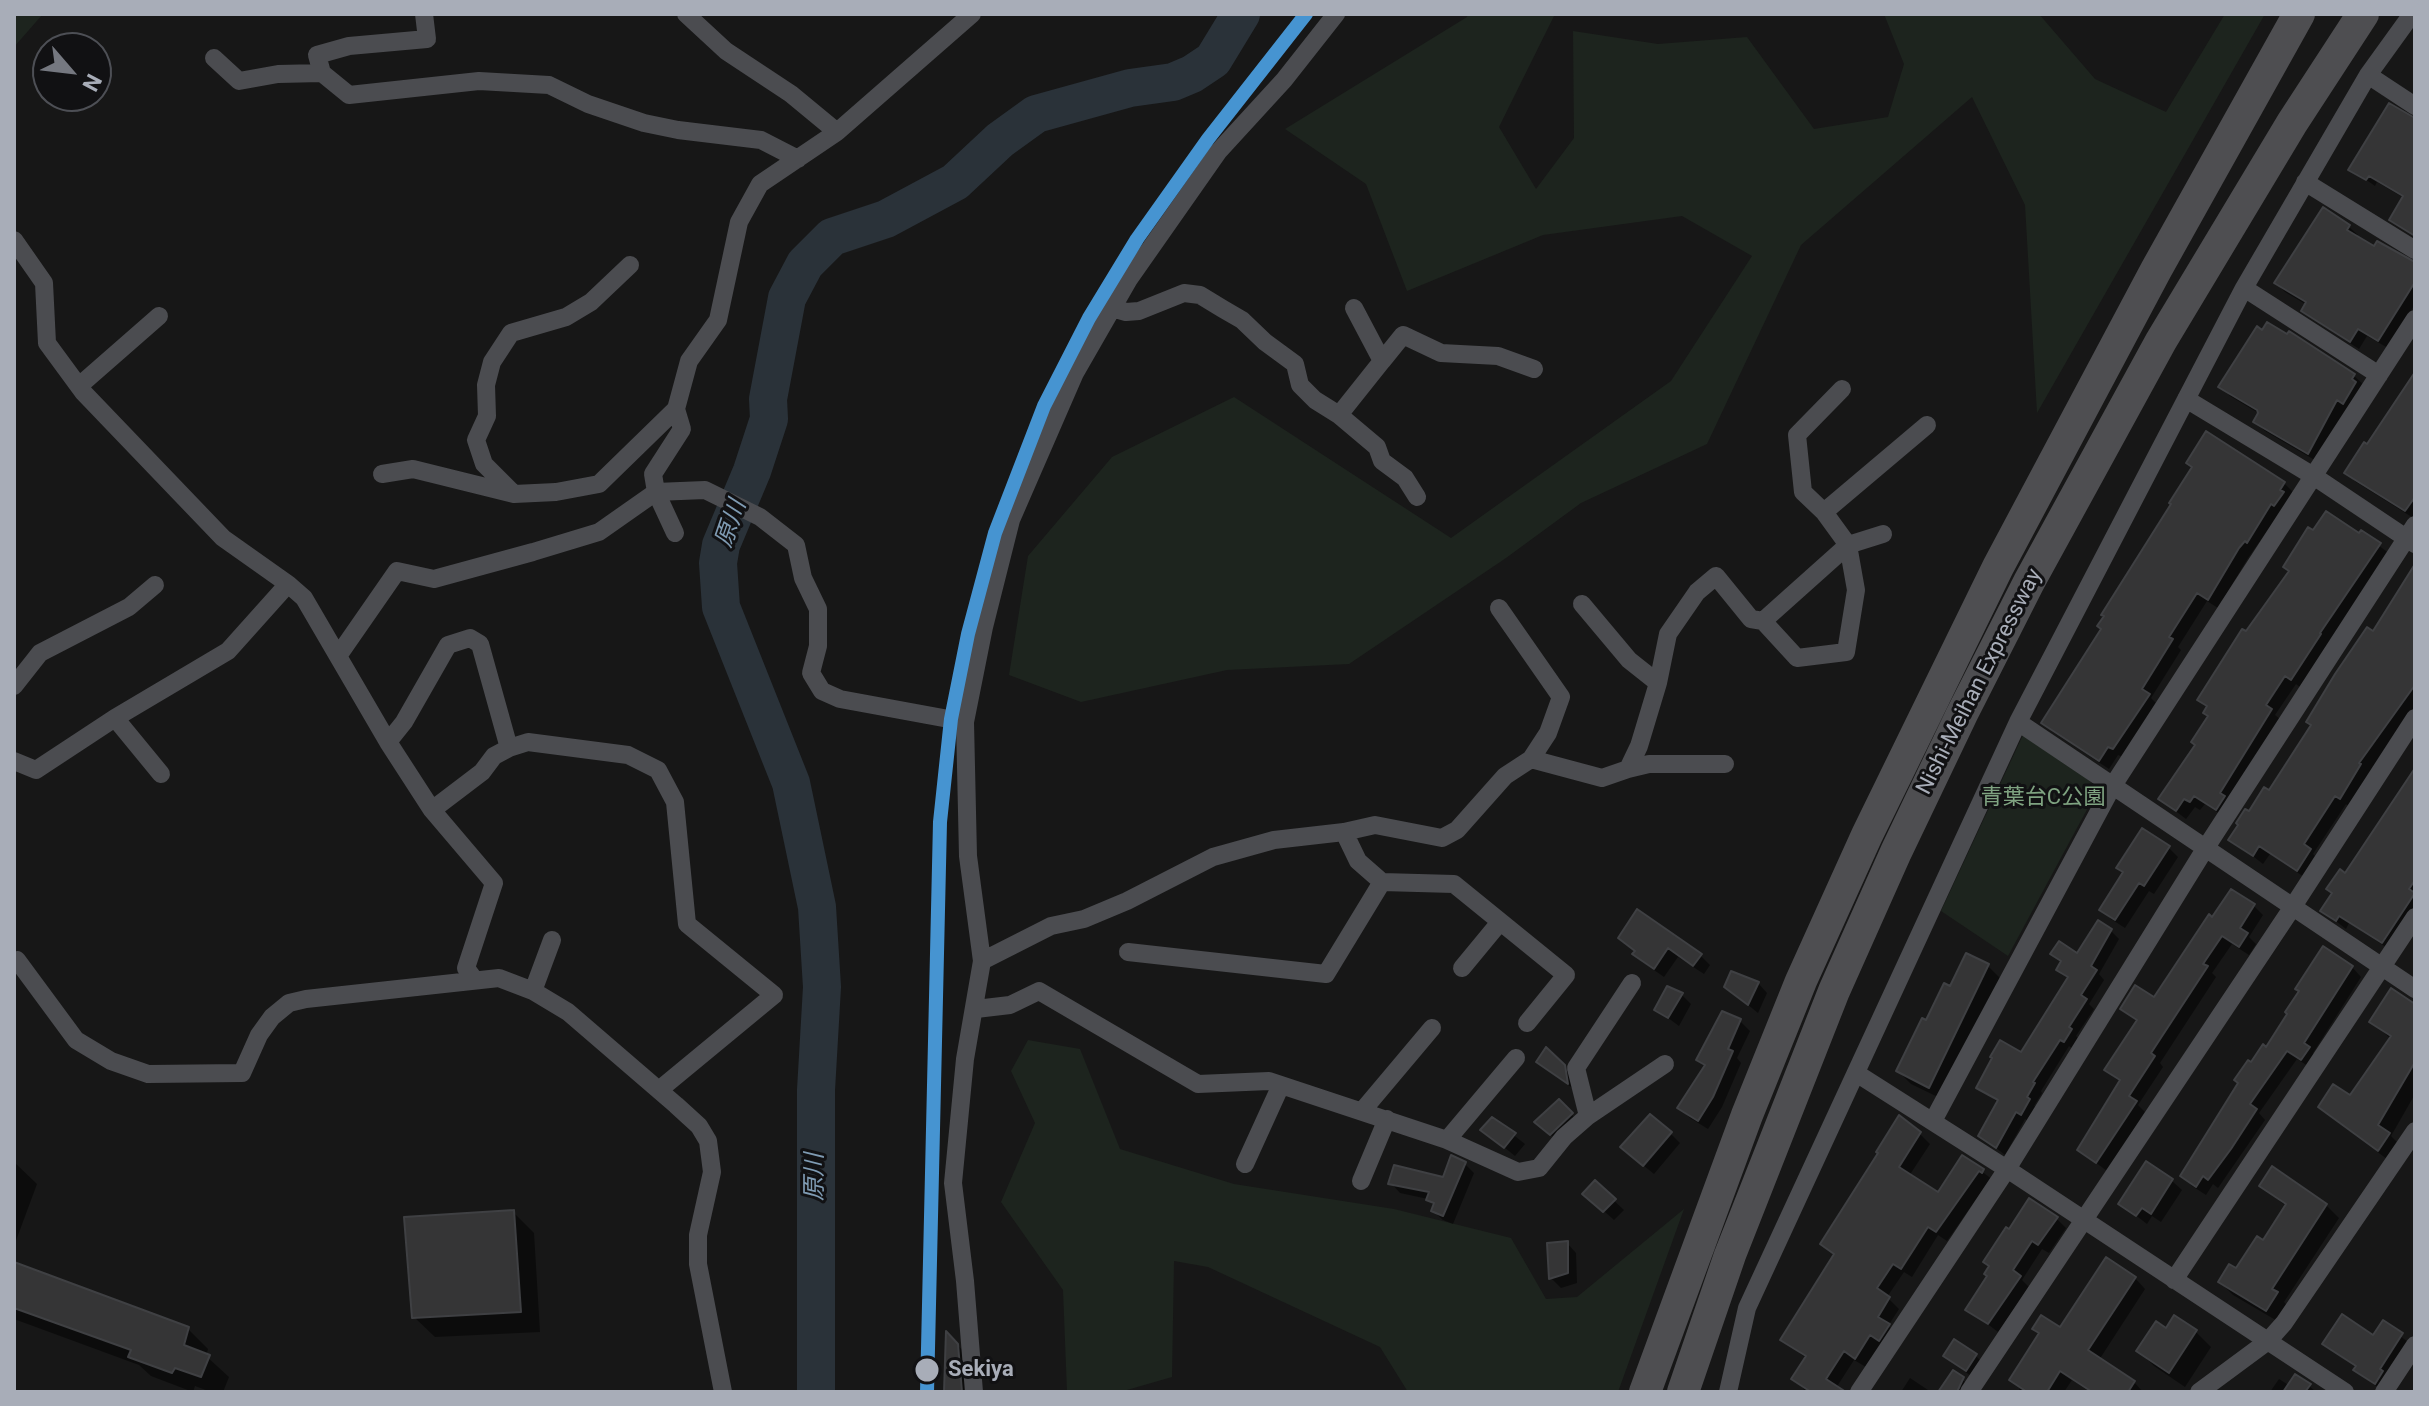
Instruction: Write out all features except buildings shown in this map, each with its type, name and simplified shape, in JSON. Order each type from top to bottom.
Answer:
[{"type":"highway","name":"Nishi-Meihan Expressway","points":[[1645,1392],[1696,1246],[1747,1115],[1801,981],[1867,835],[2005,553],[2156,270],[2299,14]]},
{"type":"highway","name":"Nishi-Meihan Expressway","points":[[1683,1392],[1730,1255],[1834,991],[1962,714],[2029,582],[2161,341],[2292,123],[2363,14]]},
{"type":"street","points":[[424,14],[427,39],[349,46],[317,55],[322,73],[349,95],[479,81],[549,85],[588,104],[644,123],[761,140],[798,159]]},
{"type":"street","points":[[686,14],[726,51],[791,94],[837,132]]},
{"type":"street","points":[[382,474],[413,469],[514,494],[556,492],[599,484],[676,409],[689,361],[718,320],[739,222],[760,184],[837,132],[972,14]]},
{"type":"street","points":[[974,1392],[953,1183],[965,1059],[982,961],[968,856],[965,722],[984,627],[1011,520],[1075,373],[1129,279],[1218,152],[1284,80],[1336,14]]},
{"type":"street","points":[[1728,1392],[1747,1308],[2018,722],[2244,288],[2368,75],[2412,14]]},
{"type":"street","points":[[214,58],[239,81],[278,74],[322,73]]},
{"type":"street","points":[[2368,75],[2415,106]]},
{"type":"street","points":[[2305,182],[2415,250]]},
{"type":"street","points":[[14,240],[44,283],[47,343],[79,386],[223,538],[304,598],[388,742],[432,810],[494,883],[466,968],[474,979]]},
{"type":"street","points":[[514,494],[484,464],[476,440],[487,416],[486,385],[492,362],[511,333],[566,317],[591,302],[630,265]]},
{"type":"street","points":[[2244,288],[2379,375]]},
{"type":"street","points":[[1112,308],[1126,312],[1139,311],[1184,293],[1200,295],[1242,320],[1295,364],[1300,385],[1377,447],[1382,461],[1405,478],[1417,497]]},
{"type":"street","points":[[1354,308],[1382,361]]},
{"type":"street","points":[[79,386],[159,316]]},
{"type":"street","points":[[1933,1121],[2112,787],[2415,319]]},
{"type":"street","points":[[1339,415],[1403,335],[1441,353],[1498,356],[1534,369]]},
{"type":"street","points":[[1628,769],[1639,746],[1658,683],[1668,634],[1697,592],[1716,576],[1751,619],[1763,621],[1797,658],[1846,652],[1856,590],[1848,545],[1824,512],[1803,492],[1797,435],[1842,389]]},
{"type":"street","points":[[1859,1392],[2007,1169],[2205,849],[2412,536],[2186,399]]},
{"type":"street","points":[[675,533],[656,492],[653,474],[682,429],[676,409]]},
{"type":"street","points":[[1824,512],[1927,425]]},
{"type":"street","points":[[338,656],[397,571],[434,579],[599,532],[656,492],[705,490],[760,517],[796,545],[803,578],[818,609],[818,646],[811,673],[822,691],[840,699],[965,722]]},
{"type":"street","points":[[1763,621],[1848,545],[1883,534]]},
{"type":"street","points":[[14,761],[36,770],[115,718],[228,651],[288,584]]},
{"type":"street","points":[[14,686],[40,653],[129,607],[155,585]]},
{"type":"street","points":[[1582,604],[1629,660],[1658,683]]},
{"type":"street","points":[[982,961],[1051,926],[1084,919],[1127,901],[1213,857],[1274,840],[1375,825],[1442,838],[1457,830],[1505,776],[1531,759],[1548,733],[1561,697],[1499,608]]},
{"type":"street","points":[[388,742],[404,722],[448,645],[470,638],[480,644],[509,748]]},
{"type":"street","points":[[115,718],[161,774]]},
{"type":"street","points":[[1969,1392],[2415,718]]},
{"type":"street","points":[[2018,722],[2415,989]]},
{"type":"street","points":[[432,810],[482,772],[494,756],[528,742],[628,755],[658,770],[675,802],[687,924],[774,995],[659,1090]]},
{"type":"street","points":[[1531,759],[1602,778],[1649,764],[1725,764]]},
{"type":"street","points":[[1344,832],[1358,861],[1382,882],[1454,884],[1566,975],[1527,1023]]},
{"type":"street","points":[[1128,952],[1326,974],[1382,882]]},
{"type":"street","points":[[2174,1280],[2415,917]]},
{"type":"street","points":[[1462,968],[1500,922]]},
{"type":"street","points":[[533,991],[552,940]]},
{"type":"street","points":[[15,958],[76,1040],[111,1061],[148,1074],[242,1073],[259,1035],[272,1017],[289,1003],[306,999],[499,978],[533,991],[568,1012],[699,1126],[708,1141],[712,1172],[698,1235],[698,1264],[723,1392]]},
{"type":"street","points":[[1588,1116],[1576,1068],[1632,983]]},
{"type":"street","points":[[976,1009],[1010,1005],[1039,991],[1198,1084],[1269,1081],[1447,1140],[1518,1172],[1539,1168],[1564,1137],[1588,1116],[1665,1064]]},
{"type":"street","points":[[1363,1110],[1432,1028]]},
{"type":"street","points":[[1447,1140],[1516,1058]]},
{"type":"street","points":[[1856,1073],[2345,1392]]},
{"type":"street","points":[[1245,1164],[1281,1085]]},
{"type":"street","points":[[1361,1181],[1387,1119]]},
{"type":"street","points":[[2199,1392],[2268,1341],[2284,1323],[2415,1131]]},
{"type":"street","points":[[2384,1392],[2415,1345]]},
{"type":"green space","points":[[14,14],[43,14],[14,47]]},
{"type":"green space","points":[[1468,14],[1555,14],[1499,127],[1536,189],[1574,138],[1573,31],[1658,44],[1747,37],[1814,129],[1888,117],[1904,64],[1884,14],[2039,14],[2095,79],[2166,112],[2225,14],[2265,14],[2037,413],[2025,205],[1972,97],[1801,245],[1707,444],[1581,503],[1506,558],[1349,664],[1227,670],[1081,702],[1009,675],[1028,556],[1112,457],[1234,397],[1451,538],[1671,381],[1752,256],[1682,216],[1543,235],[1407,291],[1366,184],[1285,129]]},
{"type":"green space","name":"青葉台C公園","points":[[2023,735],[2050,744],[2098,789],[2008,956],[1941,911]]},
{"type":"green space","points":[[1028,1040],[1080,1049],[1120,1149],[1234,1184],[1394,1209],[1511,1238],[1546,1299],[1577,1297],[1684,1209],[1618,1392],[1408,1392],[1380,1347],[1208,1267],[1174,1261],[1172,1377],[1120,1392],[1067,1392],[1063,1290],[1001,1202],[1035,1123],[1011,1071]]},
{"type":"waterway","name":"原川","points":[[816,1392],[816,1090],[822,987],[817,907],[791,783],[721,607],[718,563],[721,545],[752,471],[769,419],[768,399],[787,298],[805,264],[832,237],[886,219],[955,182],[1000,140],[1036,114],[1130,88],[1173,82],[1192,74],[1213,60],[1241,14]]},
{"type":"transit line","points":[[927,1392],[940,822],[951,719],[968,634],[995,533],[1044,406],[1089,318],[1137,239],[1208,139],[1306,14]]},
{"type":"place","name":"Sekiya","points":[[927,1370]]}]
